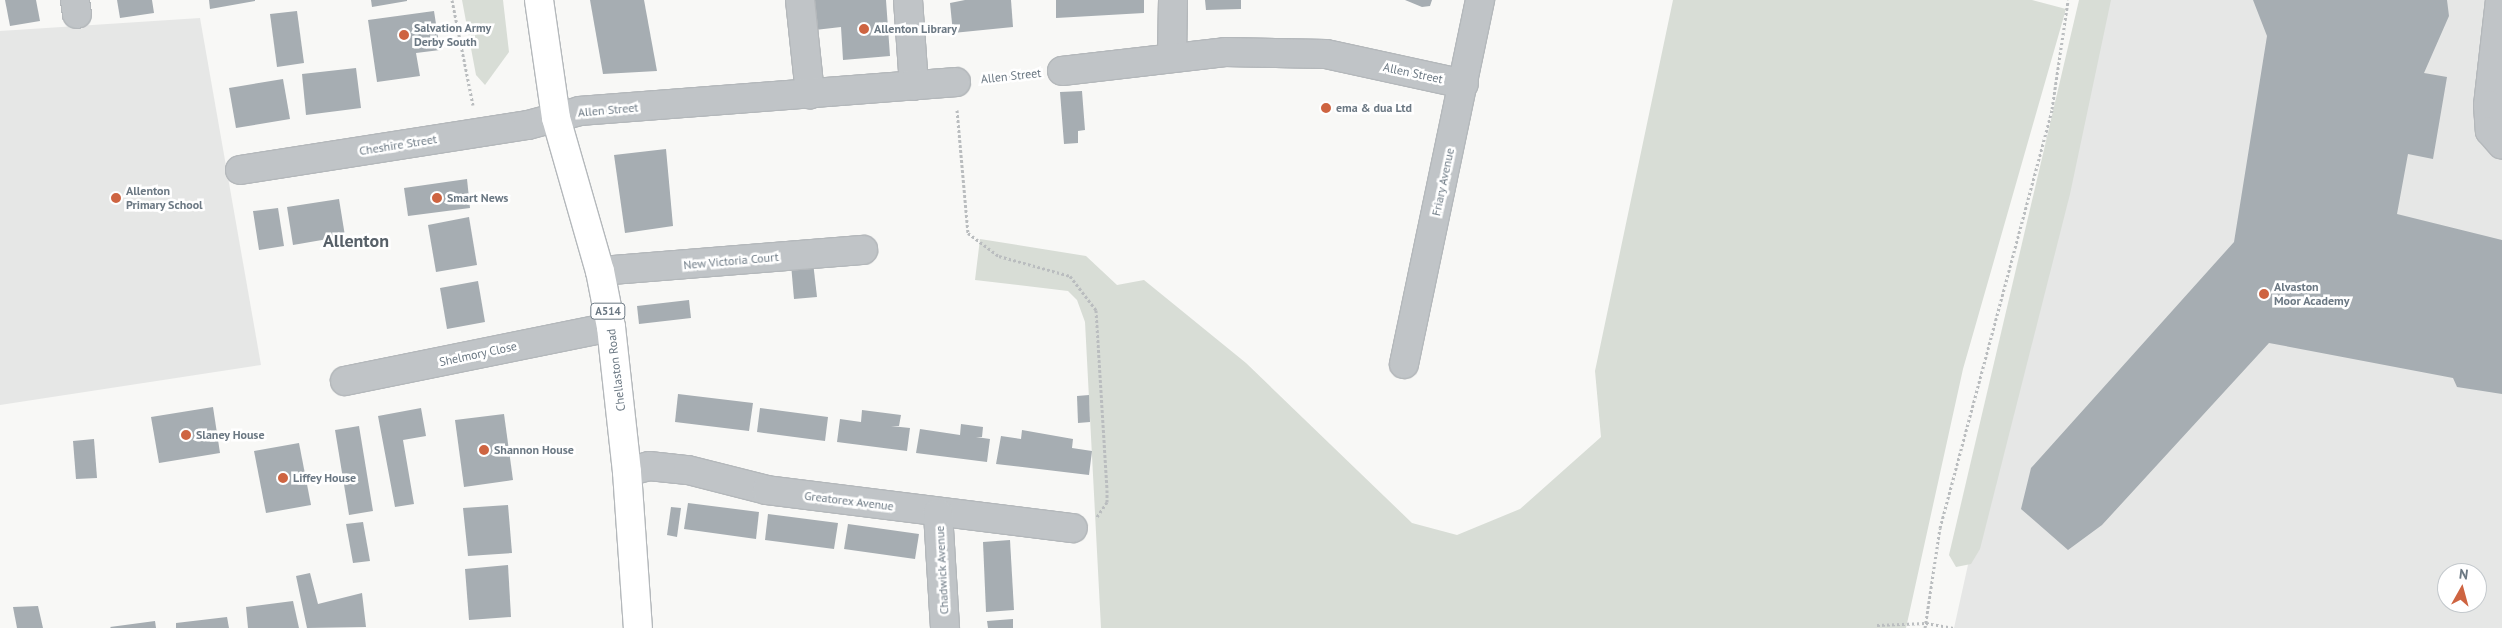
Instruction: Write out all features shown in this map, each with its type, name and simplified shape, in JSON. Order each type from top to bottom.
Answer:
[{"type":"main road","name":"Chellaston Road","points":[[539,0],[556,118],[600,271],[611,327],[628,472],[638,628]]},
{"type":"street","points":[[800,0],[810,94]]},
{"type":"street","points":[[908,0],[914,86]]},
{"type":"street","points":[[1172,57],[1173,0]]},
{"type":"street","name":"Friary Avenue","points":[[1404,364],[1464,84],[1480,0]]},
{"type":"street","points":[[2500,0],[2488,105],[2490,132],[2502,145]]},
{"type":"street","name":"Allen Street","points":[[1062,71],[1225,52],[1326,54],[1464,84]]},
{"type":"street","name":"Allen Street","points":[[556,118],[580,111],[956,82]]},
{"type":"street","name":"Cheshire Street","points":[[240,170],[478,133],[556,118]]},
{"type":"street","name":"New Victoria Court","points":[[600,271],[862,250]]},
{"type":"street","name":"Shelmory Close","points":[[345,381],[611,327]]},
{"type":"street","name":"Greatorex Avenue","points":[[628,472],[649,466],[688,470],[767,490],[1073,528]]},
{"type":"street","name":"Chadwick Avenue","points":[[938,512],[945,628]]},
{"type":"path","points":[[452,0],[478,133]]},
{"type":"path","points":[[1925,628],[1940,528],[2052,109],[2068,0]]},
{"type":"path","name":"Allen Street","points":[[956,82],[1062,71]]},
{"type":"path","points":[[956,82],[968,233],[999,256],[1070,276],[1092,299],[1096,310],[1107,502],[1095,519],[1073,528]]},
{"type":"path","points":[[1877,626],[1926,623],[1954,628]]},
{"type":"shaded area","points":[[462,0],[503,0],[509,52],[485,85],[476,75]]},
{"type":"shaded area","points":[[1673,0],[2032,0],[2066,9],[1963,369],[1906,628],[1101,628],[1085,322],[1077,300],[1068,291],[975,280],[980,239],[1086,256],[1117,285],[1144,280],[1246,363],[1412,523],[1457,535],[1520,509],[1601,437],[1595,371]]},
{"type":"shaded area","points":[[2079,0],[2111,0],[2070,194],[1980,549],[1971,564],[1956,567],[1949,555]]},
{"type":"shaded area","name":"Alvaston Moor Academy","points":[[2093,0],[2502,0],[2502,628],[1954,628]]},
{"type":"shaded area","name":"Allenton Primary School","points":[[200,18],[261,365],[0,405],[0,31]]},
{"type":"building","points":[[5,0],[36,0],[40,21],[10,26]]},
{"type":"building","points":[[117,0],[152,0],[154,13],[120,18]]},
{"type":"building","points":[[209,0],[255,0],[255,1],[210,9]]},
{"type":"building","points":[[371,0],[407,0],[407,1],[372,7]]},
{"type":"building","points":[[590,0],[644,0],[657,71],[603,74]]},
{"type":"building","name":"Allenton Library","points":[[812,0],[886,0],[890,56],[843,60],[841,27],[815,30]]},
{"type":"building","points":[[965,0],[1011,0],[1013,27],[953,33],[950,3]]},
{"type":"building","points":[[1056,0],[1144,0],[1144,13],[1056,18]]},
{"type":"building","points":[[1205,0],[1241,0],[1241,9],[1206,10]]},
{"type":"building","points":[[1405,0],[1432,0],[1430,6],[1422,7]]},
{"type":"building","points":[[2253,0],[2447,0],[2449,16],[2424,73],[2447,77],[2433,159],[2408,154],[2397,214],[2502,240],[2502,394],[2457,387],[2453,378],[2269,343],[2102,525],[2068,550],[2021,509],[2031,468],[2234,242],[2267,36]]},
{"type":"building","points":[[297,11],[304,63],[277,67],[270,14]]},
{"type":"building","name":"Salvation Army Derby South","points":[[434,11],[440,50],[416,53],[420,76],[377,82],[368,20]]},
{"type":"building","points":[[356,68],[361,108],[306,115],[302,74]]},
{"type":"building","points":[[283,79],[290,119],[236,128],[229,88]]},
{"type":"building","points":[[1082,91],[1085,130],[1078,131],[1078,143],[1064,144],[1060,92]]},
{"type":"building","points":[[666,149],[673,226],[625,233],[614,155]]},
{"type":"building","name":"Smart News","points":[[467,179],[470,208],[408,216],[404,188]]},
{"type":"building","points":[[339,199],[345,236],[293,245],[287,207]]},
{"type":"building","points":[[278,208],[284,246],[259,250],[253,211]]},
{"type":"building","points":[[469,217],[477,265],[436,272],[428,225]]},
{"type":"building","points":[[813,262],[817,297],[794,299],[791,264]]},
{"type":"building","points":[[478,281],[485,322],[447,329],[440,288]]},
{"type":"building","points":[[689,300],[691,318],[639,324],[637,306]]},
{"type":"building","points":[[678,394],[753,403],[749,431],[675,422]]},
{"type":"building","points":[[1089,395],[1090,422],[1078,423],[1077,396]]},
{"type":"building","name":"Slaney House","points":[[213,407],[220,453],[159,463],[151,417]]},
{"type":"building","points":[[421,408],[426,436],[403,440],[414,504],[395,507],[378,416]]},
{"type":"building","points":[[760,408],[828,417],[825,441],[757,432]]},
{"type":"building","points":[[862,410],[901,415],[899,426],[891,426],[910,428],[907,451],[837,442],[840,419],[861,422]]},
{"type":"building","name":"Shannon House","points":[[504,414],[513,480],[464,487],[455,420]]},
{"type":"building","points":[[961,424],[983,427],[982,437],[976,437],[990,439],[987,462],[916,453],[920,429],[960,435]]},
{"type":"building","points":[[359,426],[373,511],[349,515],[335,430]]},
{"type":"building","points":[[1022,430],[1073,439],[1072,448],[1092,451],[1089,475],[996,464],[1001,436],[1021,439]]},
{"type":"building","points":[[94,439],[97,478],[76,479],[73,441]]},
{"type":"building","name":"Liffey House","points":[[299,443],[311,505],[266,513],[254,451]]},
{"type":"building","points":[[688,503],[759,512],[756,539],[684,529]]},
{"type":"building","points":[[508,505],[512,553],[468,556],[463,508]]},
{"type":"building","points":[[671,507],[681,508],[677,537],[667,535]]},
{"type":"building","points":[[768,514],[838,523],[834,549],[765,540]]},
{"type":"building","points":[[363,522],[370,561],[353,563],[346,524]]},
{"type":"building","points":[[848,524],[919,534],[915,559],[844,549]]},
{"type":"building","points":[[1010,540],[1014,610],[986,612],[983,542]]},
{"type":"building","points":[[508,565],[511,617],[469,620],[465,569]]},
{"type":"building","points":[[310,573],[318,604],[362,593],[366,627],[307,628],[296,576]]},
{"type":"building","points":[[293,601],[299,628],[248,628],[246,607]]},
{"type":"building","points":[[38,606],[43,628],[17,628],[13,607]]},
{"type":"building","points":[[227,617],[229,628],[176,628],[176,623]]},
{"type":"building","points":[[1013,619],[1013,628],[988,628],[987,621]]},
{"type":"building","points":[[155,621],[156,628],[110,627]]},
{"type":"place","name":"Allenton Library","points":[[864,29]]},
{"type":"place","name":"Salvation Army Derby South","points":[[404,35]]},
{"type":"place","name":"ema & dua Ltd","points":[[1326,108]]},
{"type":"place","name":"Allenton Primary School","points":[[116,198]]},
{"type":"place","name":"Smart News","points":[[437,198]]},
{"type":"place","name":"Alvaston Moor Academy","points":[[2264,294]]},
{"type":"place","name":"Slaney House","points":[[186,435]]},
{"type":"place","name":"Shannon House","points":[[484,450]]},
{"type":"place","name":"Liffey House","points":[[283,478]]},
{"type":"district","name":"Allenton","points":[[356,241]]}]
